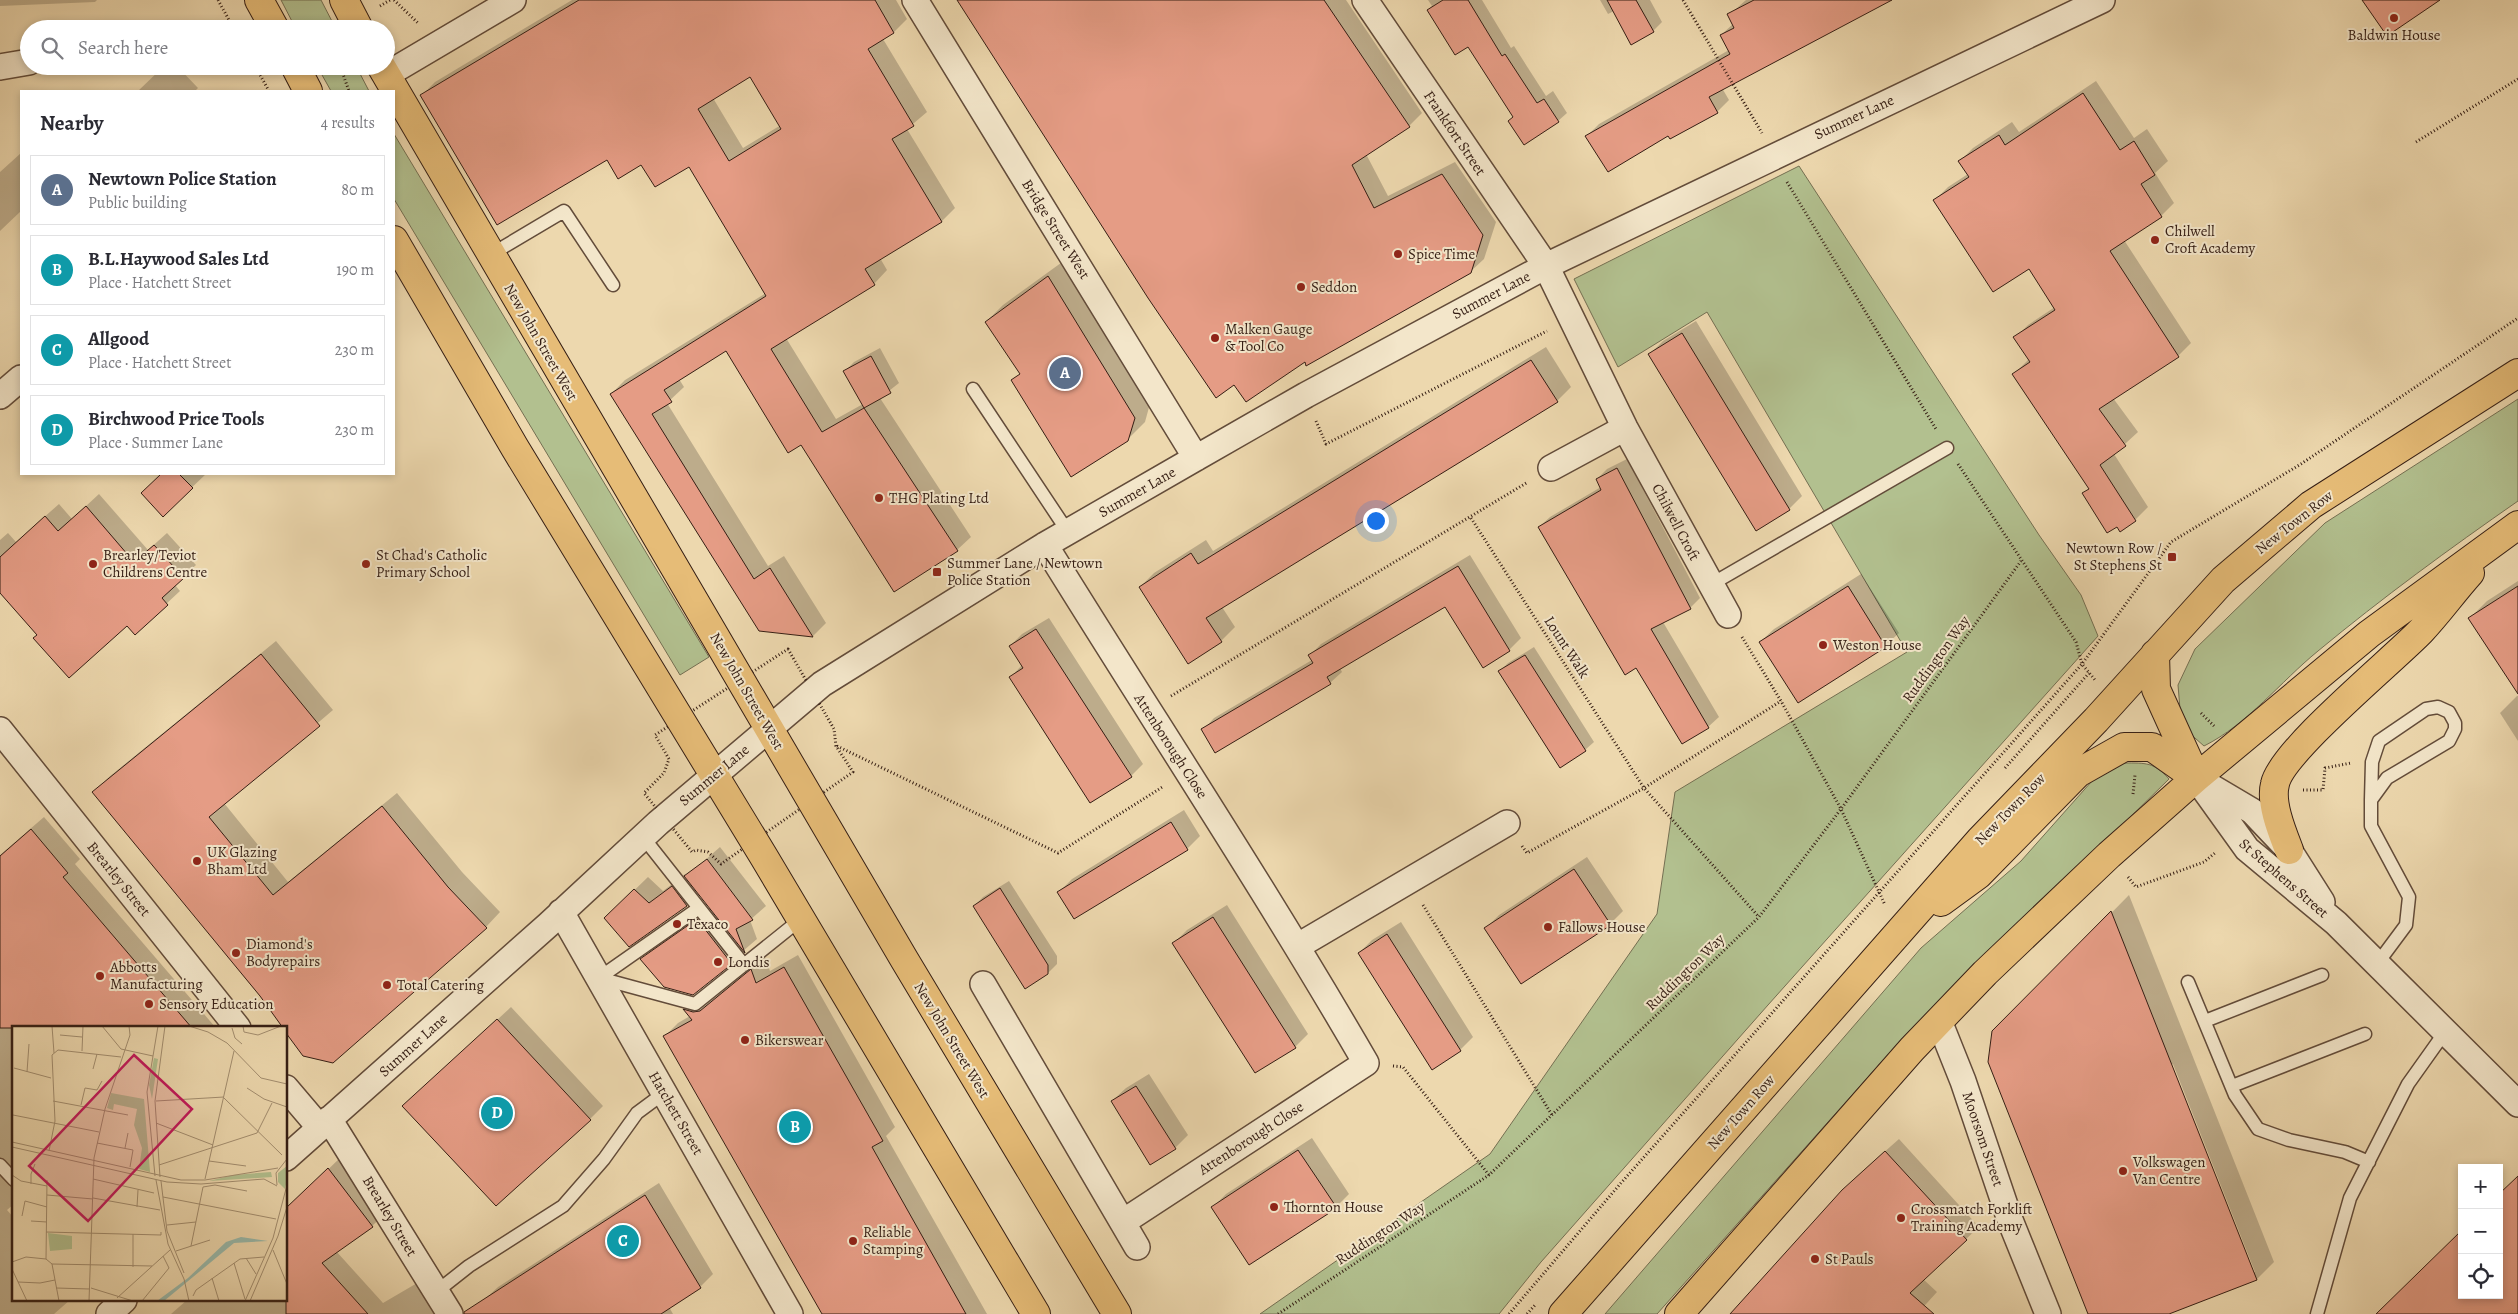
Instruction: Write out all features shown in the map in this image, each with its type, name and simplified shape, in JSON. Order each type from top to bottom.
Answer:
[{"type":"highway","points":[[259,0],[270,20]]},
{"type":"highway","points":[[344,0],[354,20]]},
{"type":"highway","points":[[300,75],[307,90]]},
{"type":"highway","name":"New John Street West","points":[[385,75],[394,90]]},
{"type":"highway","name":"New John Street West","points":[[395,92],[909,968],[1117,1314]]},
{"type":"highway","points":[[395,242],[520,456],[801,919],[1036,1314]]},
{"type":"highway","name":"New Town Row","points":[[1563,1314],[1980,840],[2112,702],[2223,580],[2311,505],[2518,373]]},
{"type":"highway","points":[[1679,1314],[1939,1021],[2109,855],[2196,778],[2368,634],[2509,531]]},
{"type":"highway","points":[[2289,850],[2277,818],[2274,785],[2279,772],[2301,746],[2421,630],[2509,531]]},
{"type":"highway","points":[[2154,654],[2156,689],[2166,715],[2196,778]]},
{"type":"highway","points":[[1898,934],[1978,875],[2078,773],[2124,747],[2152,747],[2196,778]]},
{"type":"street","points":[[395,65],[513,0]]},
{"type":"street","name":"Bridge Street West","points":[[915,0],[1196,458]]},
{"type":"street","name":"Frankfort Street","points":[[1365,0],[1546,266]]},
{"type":"street","name":"Summer Lane","points":[[288,1156],[643,837],[822,684],[1044,545],[1306,395],[1546,266],[2102,0]]},
{"type":"street","points":[[0,67],[20,64]]},
{"type":"street","name":"Chilwell Croft","points":[[1546,266],[1625,428],[1710,586],[1728,615]]},
{"type":"street","points":[[0,396],[20,379]]},
{"type":"street","points":[[1551,468],[1625,428]]},
{"type":"street","name":"Attenborough Close","points":[[1044,545],[1298,946],[1366,1063],[1123,1222]]},
{"type":"street","name":"Brearley Street","points":[[0,730],[236,1026]]},
{"type":"street","name":"St Stephens Street","points":[[2196,778],[2252,811],[2289,850],[2336,923]]},
{"type":"street","name":"St Stephens Street","points":[[2196,778],[2247,849],[2336,923],[2518,1104]]},
{"type":"street","points":[[1298,946],[1507,823]]},
{"type":"street","name":"Hatchett Street","points":[[561,912],[790,1314]]},
{"type":"street","points":[[983,984],[1137,1247]]},
{"type":"street","name":"Moorsom Street","points":[[1939,1021],[1963,1082],[2010,1220],[2047,1314]]},
{"type":"street","name":"Brearley Street","points":[[288,1090],[325,1123],[450,1314]]},
{"type":"lane","points":[[490,255],[564,211],[613,285]]},
{"type":"lane","points":[[973,388],[1068,532]]},
{"type":"lane","points":[[1710,586],[1948,448]]},
{"type":"lane","points":[[2371,800],[2387,778],[2449,741],[2455,729],[2455,723],[2449,712],[2438,707],[2426,709],[2379,741],[2372,762],[2371,800],[2371,826],[2409,898],[2406,925],[2377,964]]},
{"type":"lane","points":[[643,837],[744,965]]},
{"type":"lane","points":[[599,978],[699,908]]},
{"type":"lane","points":[[599,978],[695,1004],[801,919]]},
{"type":"lane","points":[[2205,1021],[2322,975]]},
{"type":"lane","points":[[2188,982],[2235,1095],[2258,1129],[2288,1140],[2345,1152],[2369,1162]]},
{"type":"lane","points":[[2317,1314],[2350,1198],[2408,1084],[2445,1032]]},
{"type":"lane","points":[[2232,1086],[2365,1034]]},
{"type":"lane","points":[[436,1292],[469,1266],[563,1206],[604,1159],[637,1113],[664,1093]]},
{"type":"lane","points":[[0,1165],[12,1178]]},
{"type":"path","points":[[218,0],[229,20]]},
{"type":"path","points":[[394,0],[424,29],[434,45]]},
{"type":"path","points":[[1683,0],[1773,156],[1948,448],[2076,642],[2082,664],[2112,702]]},
{"type":"path","points":[[260,75],[268,90]]},
{"type":"path","points":[[343,75],[349,90]]},
{"type":"path","points":[[2416,142],[2518,79]]},
{"type":"path","points":[[1306,395],[1326,444],[1571,318]]},
{"type":"path","points":[[1147,710],[1471,518],[1551,468]]},
{"type":"path","name":"Lount Walk","points":[[1471,518],[1644,788],[1759,917]]},
{"type":"path","name":"Ruddington Way","points":[[1278,1314],[1489,1174],[1759,917],[1841,810],[2021,561]]},
{"type":"path","points":[[1728,615],[1782,700],[1841,810],[1885,905]]},
{"type":"path","points":[[1507,823],[1527,853],[1644,788],[1782,700]]},
{"type":"path","points":[[2166,715],[2192,703],[2234,747]]},
{"type":"path","points":[[836,746],[1058,853],[1187,771]]},
{"type":"path","points":[[2274,785],[2298,790],[2323,790],[2325,768],[2361,761]]},
{"type":"path","points":[[1408,881],[1552,1115]]},
{"type":"path","points":[[1366,1063],[1403,1067],[1489,1174]]},
{"type":"green space","points":[[281,0],[321,0],[331,20],[291,20]]},
{"type":"green space","points":[[322,75],[361,75],[368,90],[330,90]]},
{"type":"green space","points":[[395,136],[709,657],[680,675],[395,201]]},
{"type":"green space","points":[[1799,166],[2039,535],[2081,595],[2098,636],[1768,1005],[1541,1262],[1499,1314],[1260,1314],[1490,1154],[1657,914],[1675,792],[1907,652],[1707,312],[1618,367],[1574,279]]},
{"type":"green space","points":[[2518,399],[2518,501],[2367,612],[2318,651],[2249,714],[2220,737],[2204,746],[2187,731],[2180,709],[2178,685],[2195,649],[2325,523]]},
{"type":"green space","points":[[2124,763],[2154,766],[2169,779],[1885,1058],[1657,1314],[1605,1314],[1921,948],[2021,861],[2092,781]]},
{"type":"building","points":[[579,0],[875,0],[894,33],[868,49],[914,126],[892,139],[942,222],[865,269],[875,285],[771,349],[822,432],[864,408],[958,551],[894,592],[801,445],[788,453],[726,351],[664,390],[672,402],[652,414],[754,579],[770,568],[813,637],[759,631],[610,394],[766,296],[689,167],[655,187],[641,165],[618,179],[607,160],[497,225],[420,95]],"holes":[[[750,77],[781,129],[729,161],[698,109]]]},
{"type":"building","points":[[957,0],[1324,0],[1410,127],[1352,165],[1374,208],[1442,174],[1483,235],[1471,273],[1306,366],[1305,362],[1246,402],[1234,385],[1216,398],[1148,298]]},
{"type":"building","points":[[1443,0],[1468,0],[1502,56],[1505,54],[1537,103],[1544,99],[1559,122],[1524,145],[1508,121],[1513,117],[1468,47],[1455,55],[1427,10]]},
{"type":"building","points":[[1607,0],[1636,0],[1654,32],[1631,45]]},
{"type":"building","points":[[1754,0],[1892,0],[1709,97],[1718,113],[1670,139],[1668,136],[1608,172],[1585,136],[1730,54],[1720,35],[1734,28],[1727,14]]},
{"type":"building","name":"Baldwin House","points":[[2362,0],[2440,0],[2387,36]]},
{"type":"building","points":[[2083,93],[2120,150],[2134,141],[2155,175],[2141,184],[2162,217],[2110,251],[2179,357],[2099,409],[2126,446],[2100,465],[2136,521],[2120,532],[2117,527],[2107,533],[2082,493],[2089,489],[2012,374],[2030,362],[2013,337],[2055,310],[2029,269],[1993,292],[1933,200],[1969,177],[1958,161],[1999,135],[2005,145]]},
{"type":"building","points":[[1048,276],[1135,418],[1128,441],[1071,477],[1011,380],[1020,374],[985,322]]},
{"type":"building","points":[[1682,333],[1790,510],[1756,531],[1648,354]]},
{"type":"building","points":[[871,356],[891,393],[864,408],[843,371]]},
{"type":"building","points":[[1531,360],[1558,402],[1206,618],[1222,642],[1188,664],[1139,587],[1191,553],[1198,564]]},
{"type":"building","points":[[1617,468],[1691,609],[1651,629],[1709,728],[1682,744],[1636,668],[1625,675],[1538,527],[1601,490],[1596,479]]},
{"type":"building","points":[[160,475],[180,475],[193,488],[163,517],[141,493]]},
{"type":"building","points":[[86,506],[134,562],[154,545],[184,578],[162,598],[168,605],[135,635],[127,626],[69,678],[33,638],[37,635],[0,593],[0,557],[45,516],[58,531]]},
{"type":"building","points":[[1458,566],[1510,651],[1483,668],[1445,607],[1327,677],[1331,684],[1215,753],[1201,729],[1313,663],[1308,655]]},
{"type":"building","name":"Weston House","points":[[1848,586],[1886,647],[1798,703],[1759,642]]},
{"type":"building","points":[[2518,586],[2518,694],[2468,618]]},
{"type":"building","points":[[1036,629],[1132,777],[1090,803],[1009,677],[1023,668],[1009,646]]},
{"type":"building","points":[[261,654],[320,726],[209,817],[273,895],[382,806],[448,887],[487,928],[333,1063],[303,1056],[288,1036],[288,1026],[282,1026],[260,996],[92,792]]},
{"type":"building","points":[[1525,655],[1586,751],[1560,768],[1498,671]]},
{"type":"building","points":[[1171,822],[1188,850],[1074,919],[1057,892]]},
{"type":"building","points":[[31,829],[68,873],[63,877],[190,1026],[12,1026],[12,1028],[0,1028],[0,856]]},
{"type":"building","points":[[707,859],[753,920],[736,929],[745,953],[684,876]]},
{"type":"building","name":"Fallows House","points":[[1574,869],[1611,925],[1521,984],[1484,928]]},
{"type":"building","points":[[672,886],[687,906],[629,947],[604,918],[634,889],[649,903]]},
{"type":"building","points":[[1000,888],[1048,965],[1048,974],[1025,989],[973,906]]},
{"type":"building","name":"Volkswagen Van Centre","points":[[2111,911],[2257,1280],[2169,1314],[2088,1314],[1988,1062],[1992,1031]]},
{"type":"building","points":[[1213,917],[1296,1048],[1255,1073],[1172,943]]},
{"type":"building","points":[[697,919],[732,964],[693,995],[664,987],[640,959]]},
{"type":"building","points":[[1387,934],[1461,1051],[1432,1070],[1358,953]]},
{"type":"building","points":[[784,967],[883,1141],[872,1147],[966,1314],[822,1314],[663,1036],[692,1020],[683,1009],[693,1012],[700,1011],[751,969],[756,983]]},
{"type":"building","points":[[497,1019],[591,1120],[496,1206],[402,1106]]},
{"type":"building","points":[[1136,1086],[1176,1149],[1150,1165],[1111,1101]]},
{"type":"building","name":"Thornton House","points":[[1298,1150],[1337,1208],[1249,1265],[1211,1207]]},
{"type":"building","points":[[1885,1151],[1967,1240],[1910,1293],[1934,1314],[1730,1314],[1842,1190]]},
{"type":"building","points":[[328,1168],[373,1227],[322,1263],[368,1314],[286,1314],[286,1302],[288,1302],[288,1206]]},
{"type":"building","points":[[2518,1176],[2518,1314],[2376,1314],[2458,1234],[2458,1299],[2503,1299],[2503,1190]]},
{"type":"building","points":[[645,1195],[701,1288],[661,1314],[464,1314],[464,1312]]},
{"type":"place","name":"Baldwin House","points":[[2394,18]]},
{"type":"place","name":"Chilwell Croft Academy","points":[[2155,240]]},
{"type":"place","name":"Spice Time","points":[[1398,254]]},
{"type":"place","name":"Seddon","points":[[1301,287]]},
{"type":"place","name":"Malken Gauge & Tool Co","points":[[1215,338]]},
{"type":"place","name":"Newtown Police Station","points":[[1065,373]]},
{"type":"place","name":"THG Plating Ltd","points":[[879,498]]},
{"type":"place","name":"Newtown Row / St Stephens St","points":[[2172,557]]},
{"type":"place","name":"Brearley/Teviot Childrens Centre","points":[[93,564]]},
{"type":"place","name":"St Chad's Catholic Primary School","points":[[366,564]]},
{"type":"place","name":"Summer Lane / Newtown Police Station","points":[[937,572]]},
{"type":"place","name":"Weston House","points":[[1823,645]]},
{"type":"place","name":"UK Glazing Bham Ltd","points":[[197,861]]},
{"type":"place","name":"Texaco","points":[[677,924]]},
{"type":"place","name":"Fallows House","points":[[1548,927]]},
{"type":"place","name":"Diamond's Bodyrepairs","points":[[236,953]]},
{"type":"place","name":"Londis","points":[[718,962]]},
{"type":"place","name":"Abbotts Manufacturing","points":[[100,976]]},
{"type":"place","name":"Total Catering","points":[[387,985]]},
{"type":"place","name":"Sensory Education","points":[[149,1004]]},
{"type":"place","name":"Bikerswear","points":[[745,1040]]},
{"type":"place","name":"Birchwood Price Tools","points":[[497,1113]]},
{"type":"place","name":"B.L.Haywood Sales Ltd","points":[[795,1127]]},
{"type":"place","name":"Volkswagen Van Centre","points":[[2123,1171]]},
{"type":"place","name":"Thornton House","points":[[1274,1207]]},
{"type":"place","name":"Crossmatch Forklift Training Academy","points":[[1901,1218]]},
{"type":"place","name":"Allgood","points":[[623,1241]]},
{"type":"place","name":"Reliable Stamping","points":[[853,1241]]},
{"type":"place","name":"St Pauls","points":[[1815,1259]]}]
